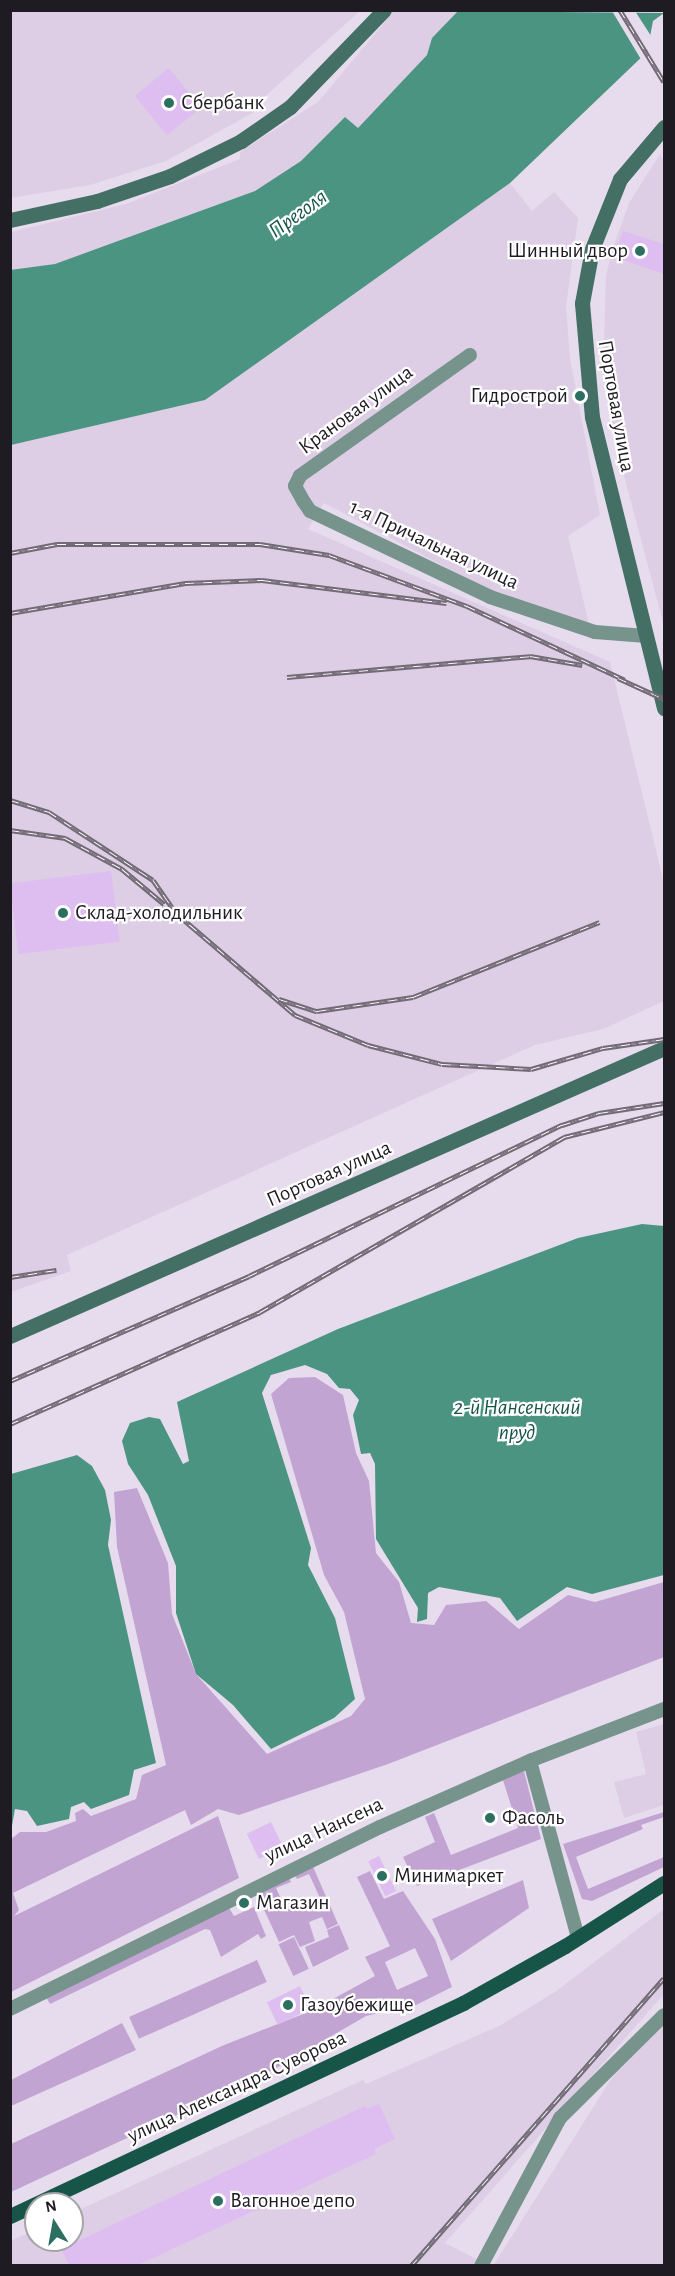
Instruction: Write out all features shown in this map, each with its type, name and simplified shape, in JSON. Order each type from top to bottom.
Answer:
[{"type":"main road","points":[[10,220],[97,201],[170,176],[241,141],[290,107],[384,10]]},
{"type":"main road","name":"Портовая улица","points":[[664,127],[616,187],[592,249],[582,303],[592,417],[664,708]]},
{"type":"main road","name":"Портовая улица","points":[[10,1336],[664,1048]]},
{"type":"main road","name":"улица Александра Суворова","points":[[10,2216],[379,2045],[578,1938],[664,1883]]},
{"type":"street","name":"Крановая улица","points":[[310,511],[295,486],[300,476],[470,355]]},
{"type":"street","name":"1-я Причальная улица","points":[[310,511],[490,597],[595,632],[646,636]]},
{"type":"street","name":"улица Нансена","points":[[10,2009],[251,1887],[530,1761],[664,1709]]},
{"type":"street","points":[[530,1761],[578,1938]]},
{"type":"street","points":[[481,2265],[560,2118],[664,2015]]},
{"type":"shaded area","points":[[10,11],[360,11],[261,100],[263,107],[166,161],[90,185],[11,198]]},
{"type":"shaded area","points":[[394,11],[458,11],[432,38],[427,55],[358,128],[345,117],[301,161],[255,191],[55,264],[11,270],[11,232],[126,204],[240,159],[240,152],[318,102]]},
{"type":"shaded area","name":"Гидрострой","points":[[660,154],[664,162],[664,626],[618,453],[603,375],[606,275],[629,203]]},
{"type":"shaded area","points":[[510,183],[532,211],[554,192],[578,218],[566,307],[570,359],[600,515],[568,536],[589,624],[491,591],[324,503],[308,529],[610,662],[664,883],[664,1001],[603,1029],[535,1045],[67,1255],[71,1271],[11,1292],[10,445],[205,400]]},
{"type":"shaded area","points":[[315,1377],[343,1395],[356,1453],[369,1481],[376,1553],[399,1582],[411,1623],[434,1625],[446,1605],[486,1601],[519,1629],[568,1595],[595,1602],[664,1582],[664,1657],[388,1764],[239,1815],[218,1809],[191,1825],[185,1810],[13,1893],[19,1910],[14,1916],[218,1816],[239,1878],[11,1992],[11,1839],[20,1832],[46,1832],[76,1821],[75,1813],[83,1809],[91,1816],[136,1799],[142,1775],[166,1765],[117,1547],[114,1492],[137,1488],[168,1563],[172,1614],[196,1674],[267,1754],[351,1716],[365,1699],[344,1612],[324,1575],[271,1394],[289,1378]]},
{"type":"shaded area","points":[[664,1724],[664,1805],[624,1818],[614,1782],[646,1774],[636,1732]]},
{"type":"shaded area","points":[[524,1771],[541,1839],[417,1886],[403,1857],[435,1842],[425,1817],[434,1813],[451,1855],[518,1828],[503,1780]]},
{"type":"shaded area","points":[[664,1812],[664,1817],[641,1825],[643,1829],[576,1857],[588,1889],[664,1857],[664,1867],[592,1901],[582,1899],[563,1844]]},
{"type":"shaded area","points":[[311,1862],[338,1924],[327,1929],[322,1917],[309,1922],[315,1941],[300,1947],[294,1935],[279,1942],[254,1888],[287,1873],[291,1882],[276,1888],[286,1910],[319,1896],[309,1874],[297,1879],[292,1871]]},
{"type":"shaded area","points":[[370,1871],[384,1899],[403,1891],[435,1939],[452,1987],[416,2005],[366,2016],[273,2070],[11,2192],[11,2144],[224,2045],[311,2011],[375,1976],[365,1957],[390,1946],[357,1877]],"holes":[[[415,1948],[428,1976],[397,1990],[385,1962]]]},
{"type":"shaded area","points":[[523,1880],[529,1908],[451,1961],[432,1919]]},
{"type":"shaded area","points":[[226,1903],[234,1916],[254,1907],[266,1936],[261,1939],[258,1934],[221,1957],[210,1930],[205,1929],[50,2004],[44,1993]]},
{"type":"shaded area","points":[[664,1909],[664,1994],[445,2243],[488,2265],[11,2265],[10,2241],[24,2235],[24,2252],[84,2252],[84,2208],[363,2080],[366,2084],[499,2026],[555,1992]]},
{"type":"shaded area","points":[[339,1925],[349,1949],[313,1967],[305,1947],[329,1937],[327,1930]]},
{"type":"shaded area","points":[[294,1937],[309,1969],[293,1976],[279,1944]]},
{"type":"shaded area","points":[[257,1960],[267,1982],[139,2039],[129,2017]]},
{"type":"shaded area","points":[[122,2023],[136,2050],[11,2106],[11,2080]]},
{"type":"shaded area","points":[[664,2023],[664,2265],[493,2266],[618,2068]]},
{"type":"water","name":"Преголя","points":[[458,11],[664,13],[653,21],[647,52],[510,183],[205,400],[11,445],[10,270],[55,264],[255,191],[301,161],[345,117],[358,128],[427,55],[432,38]]},
{"type":"water","name":"2-й Нансенский пруд","points":[[642,1224],[664,1226],[664,1575],[592,1594],[567,1587],[517,1621],[500,1598],[439,1587],[428,1593],[427,1619],[417,1622],[418,1608],[376,1539],[375,1464],[370,1453],[361,1454],[353,1415],[359,1400],[350,1389],[339,1388],[327,1374],[305,1365],[271,1375],[262,1393],[311,1548],[308,1565],[335,1618],[355,1699],[334,1718],[271,1749],[233,1705],[196,1674],[176,1613],[176,1566],[148,1495],[128,1464],[122,1441],[130,1423],[149,1417],[160,1419],[183,1464],[189,1461],[177,1402],[338,1329],[578,1238]]},
{"type":"water","points":[[77,1455],[92,1466],[105,1490],[111,1520],[108,1545],[156,1763],[134,1770],[129,1795],[91,1809],[84,1802],[71,1807],[69,1819],[37,1826],[27,1811],[15,1809],[11,1831],[11,1474]]},
{"type":"pier","points":[[612,11],[635,11],[653,39],[642,61]]},
{"type":"building","name":"Сбербанк","points":[[169,68],[201,108],[167,135],[135,96]]},
{"type":"building","name":"Шинный двор","points":[[623,231],[664,244],[664,274],[614,257]]},
{"type":"building","name":"Склад-холодильник","points":[[111,871],[120,941],[18,954],[10,883]]},
{"type":"building","points":[[271,1822],[283,1847],[259,1859],[247,1834]]},
{"type":"building","name":"Минимаркет","points":[[379,1856],[396,1891],[385,1896],[368,1861]]},
{"type":"building","name":"Газоубежище","points":[[300,1986],[311,2008],[278,2025],[267,2002]]},
{"type":"building","name":"Вагонное депо","points":[[379,2104],[395,2139],[374,2149],[376,2154],[138,2265],[69,2265],[62,2252],[84,2252],[84,2238],[365,2106],[367,2109]]},
{"type":"railway","points":[[620,10],[664,82]]},
{"type":"railway","points":[[10,553],[57,544],[260,544],[329,555],[467,606],[625,680]]},
{"type":"railway","points":[[10,613],[185,583],[262,580],[447,603]]},
{"type":"railway","points":[[287,677],[530,656],[582,665]]},
{"type":"railway","points":[[618,678],[664,699]]},
{"type":"railway","points":[[10,800],[49,812],[153,880],[176,913],[295,1015],[368,1045],[442,1064],[531,1069],[603,1048],[664,1039]]},
{"type":"railway","points":[[10,830],[65,838],[122,869],[164,904]]},
{"type":"railway","points":[[279,999],[317,1011],[413,997],[600,922]]},
{"type":"railway","points":[[10,1381],[249,1276],[562,1125],[599,1113],[664,1103]]},
{"type":"railway","points":[[10,1424],[260,1312],[564,1137],[664,1112]]},
{"type":"railway","points":[[10,1277],[56,1270]]},
{"type":"railway","points":[[411,2266],[664,1978]]},
{"type":"place","name":"Сбербанк","points":[[169,103]]},
{"type":"place","name":"Шинный двор","points":[[640,251]]},
{"type":"place","name":"Гидрострой","points":[[580,396]]},
{"type":"place","name":"Склад-холодильник","points":[[63,913]]},
{"type":"place","name":"Фасоль","points":[[490,1818]]},
{"type":"place","name":"Минимаркет","points":[[382,1876]]},
{"type":"place","name":"Магазин","points":[[244,1903]]},
{"type":"place","name":"Газоубежище","points":[[288,2005]]},
{"type":"place","name":"Вагонное депо","points":[[218,2201]]}]
